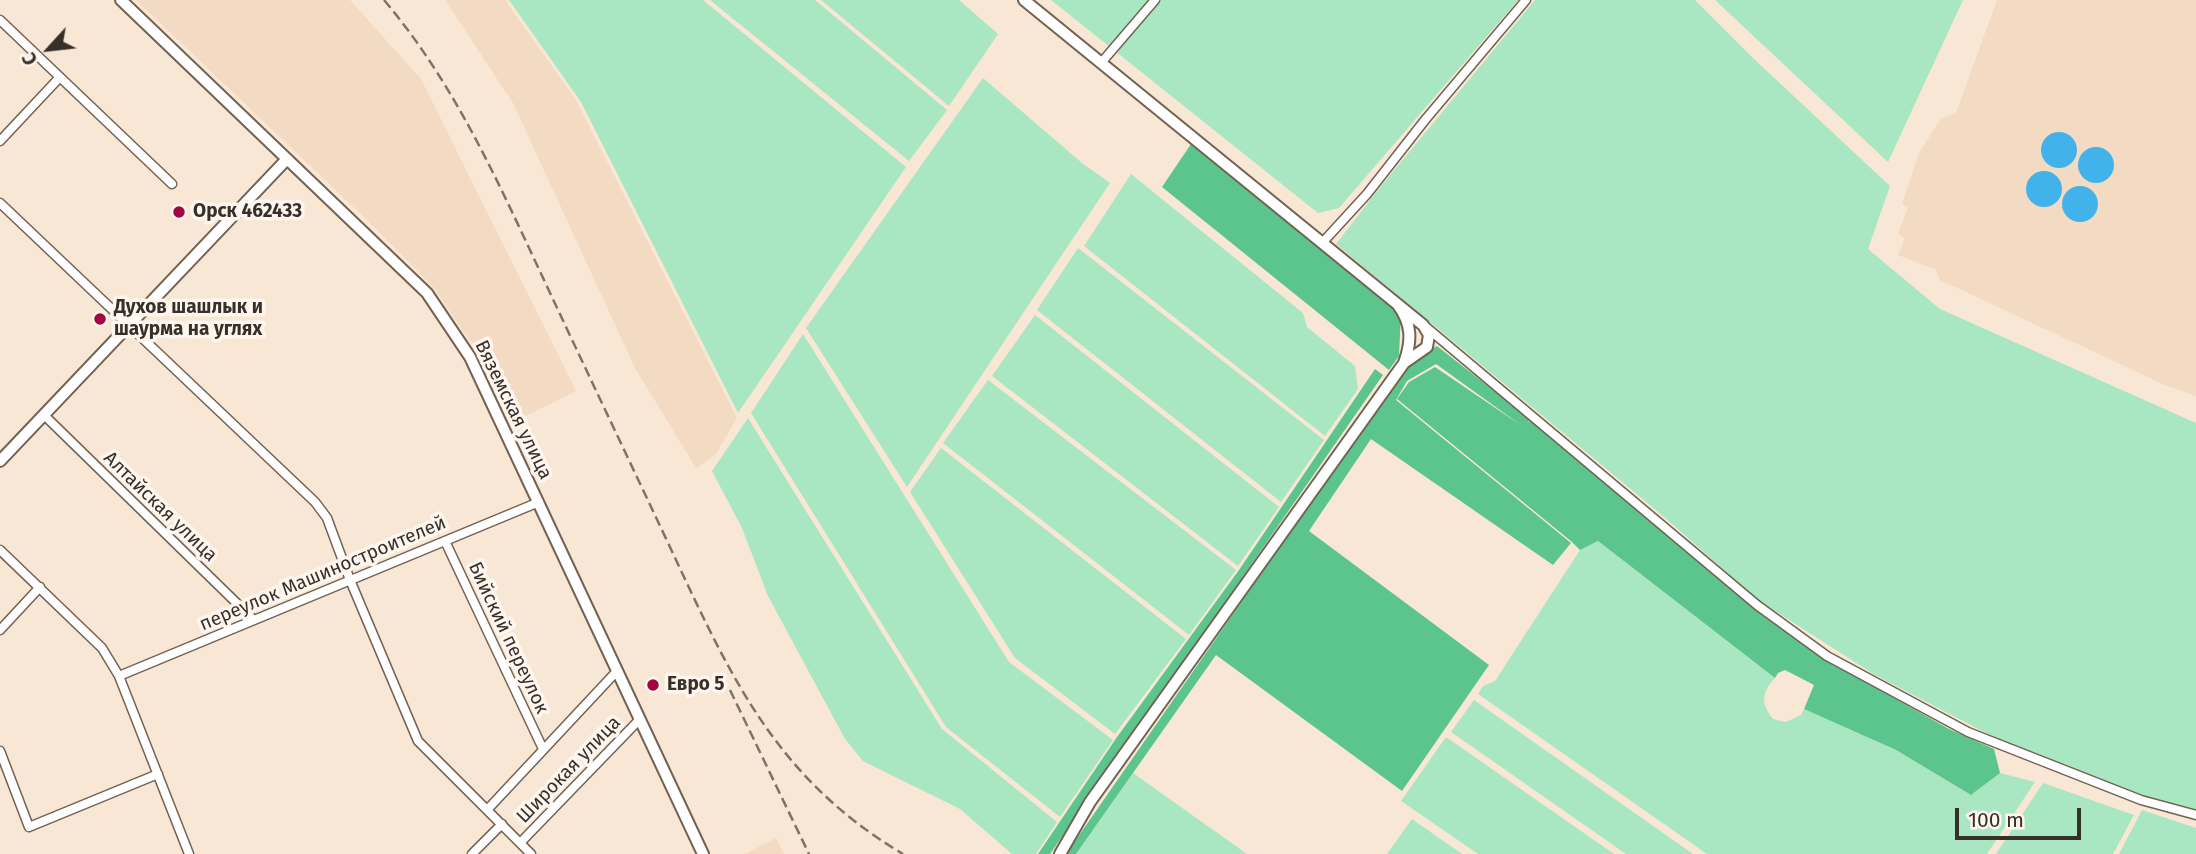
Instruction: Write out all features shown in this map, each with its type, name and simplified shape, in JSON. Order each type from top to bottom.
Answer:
[{"type":"main road","name":"Вяземская улица","points":[[121,0],[427,293],[470,357],[703,854]]},
{"type":"main road","points":[[1024,0],[1323,242],[1423,325],[1429,335],[1427,347],[1404,363],[1090,802],[1060,854]]},
{"type":"main road","points":[[0,461],[287,159]]},
{"type":"main road","points":[[1398,305],[1407,317],[1410,332],[1404,363]]},
{"type":"street","points":[[1101,63],[1155,0]]},
{"type":"street","points":[[1323,242],[1367,194],[1526,0]]},
{"type":"street","points":[[1,21],[172,184]]},
{"type":"street","points":[[0,141],[60,77]]},
{"type":"street","points":[[0,203],[316,502],[327,517],[350,580],[418,741],[531,854]]},
{"type":"street","points":[[1423,325],[1757,605],[1827,656],[1968,732],[2141,800],[2196,815]]},
{"type":"street","name":"Алтайская улица","points":[[44,415],[254,620]]},
{"type":"street","name":"переулок Машиностроителей","points":[[119,676],[539,502]]},
{"type":"street","name":"Бийский переулок","points":[[445,541],[543,749]]},
{"type":"street","points":[[0,550],[102,648],[119,676],[189,854]]},
{"type":"street","points":[[0,630],[40,587]]},
{"type":"street","name":"Широкая улица","points":[[487,810],[617,671]]},
{"type":"street","name":"Широкая улица","points":[[520,843],[640,719]]},
{"type":"street","points":[[0,751],[29,827],[158,774]]},
{"type":"street","name":"Широкая улица","points":[[472,854],[502,824]]},
{"type":"shaded area","points":[[136,0],[350,0],[421,79],[576,391],[509,424],[474,347],[433,287],[369,222]]},
{"type":"shaded area","points":[[445,0],[505,0],[576,100],[737,418],[716,454],[696,468],[635,368],[513,103]]},
{"type":"shaded area","points":[[1997,0],[2196,0],[2196,396],[2165,385],[1940,280],[1936,270],[1898,255],[1905,238],[1898,234],[1908,207],[1902,204],[1919,153],[1940,120],[1956,113]]},
{"type":"shaded area","points":[[776,838],[784,854],[745,854]]},
{"type":"green space","points":[[509,0],[703,0],[906,167],[738,413],[581,102]]},
{"type":"green space","points":[[710,0],[815,0],[947,110],[909,161]]},
{"type":"green space","points":[[821,0],[959,0],[998,34],[949,106]]},
{"type":"green space","points":[[1051,0],[1518,0],[1339,208],[1318,213]]},
{"type":"green space","points":[[1535,0],[1695,0],[1890,186],[1868,249],[1940,309],[2196,423],[2196,810],[2149,799],[2007,744],[1875,675],[1758,600],[1663,516],[1336,244]]},
{"type":"green space","points":[[1715,0],[1963,0],[1888,162]]},
{"type":"green space","points":[[983,78],[1082,163],[1110,183],[907,487],[806,328]]},
{"type":"green space","points":[[1191,144],[1401,313],[1399,356],[1389,370],[1162,187]]},
{"type":"green space","points":[[1131,174],[1303,313],[1307,327],[1355,366],[1358,389],[1325,436],[1084,246]]},
{"type":"green space","points":[[1078,248],[1324,440],[1281,502],[1037,310]]},
{"type":"green space","points":[[1035,315],[1279,507],[1238,566],[992,376]]},
{"type":"green space","points":[[803,334],[1009,662],[1113,740],[1060,817],[946,727],[751,413]]},
{"type":"green space","points":[[1437,346],[1530,419],[1527,423],[1530,420],[1818,655],[1949,729],[1994,749],[2000,773],[1971,795],[1896,750],[1804,709],[1814,685],[1785,670],[1775,678],[1598,541],[1580,550],[1397,399],[1409,382],[1435,367],[1522,426],[1436,364],[1407,381],[1396,400],[1571,543],[1553,565],[1371,439],[1309,531],[1489,665],[1402,791],[1216,655],[1076,854],[1066,854],[1407,364]]},
{"type":"green space","points":[[1375,369],[1383,375],[1050,854],[1038,854],[1117,737],[1239,570]]},
{"type":"green space","points":[[988,380],[1236,570],[1189,635],[943,443]]},
{"type":"green space","points":[[748,418],[942,729],[1057,822],[1036,854],[1012,854],[960,809],[863,761],[845,739],[768,596],[742,528],[712,471]]},
{"type":"green space","points":[[941,448],[1186,639],[1115,734],[1015,658],[910,492]]},
{"type":"green space","points":[[1598,541],[1775,678],[1767,688],[1764,698],[1766,708],[1773,719],[1786,722],[1801,715],[1804,709],[1896,750],[1971,795],[2000,773],[2035,782],[1987,854],[1707,854],[1478,694],[1483,686],[1495,681],[1580,550]]},
{"type":"green space","points":[[1474,700],[1693,854],[1626,854],[1451,732]]},
{"type":"green space","points":[[1446,737],[1614,854],[1478,854],[1401,801]]},
{"type":"green space","points":[[1133,773],[1247,854],[1076,854]]},
{"type":"green space","points":[[2043,783],[2134,815],[2113,854],[1996,854]]},
{"type":"green space","points":[[2142,810],[2196,828],[2196,854],[2119,854]]},
{"type":"green space","points":[[1412,819],[1462,854],[1387,854]]},
{"type":"water","points":[[2059,132],[2072,137],[2077,150],[2072,163],[2059,168],[2046,163],[2041,150],[2046,137]]},
{"type":"water","points":[[2096,147],[2109,152],[2114,165],[2109,178],[2096,183],[2083,178],[2078,165],[2083,152]]},
{"type":"water","points":[[2044,171],[2057,176],[2062,189],[2057,202],[2044,207],[2031,202],[2026,189],[2031,176]]},
{"type":"water","points":[[2080,186],[2093,191],[2098,204],[2093,217],[2080,222],[2067,217],[2062,204],[2067,191]]},
{"type":"railway","points":[[384,0],[430,62],[487,161],[707,625],[755,712],[784,751],[817,788],[856,823],[903,854]]},
{"type":"railway","points":[[730,690],[809,854]]},
{"type":"place","name":"Орск 462433","points":[[179,212]]},
{"type":"place","name":"Духов шашлык и шаурма на углях","points":[[100,319]]},
{"type":"place","name":"Евро 5","points":[[653,685]]}]
